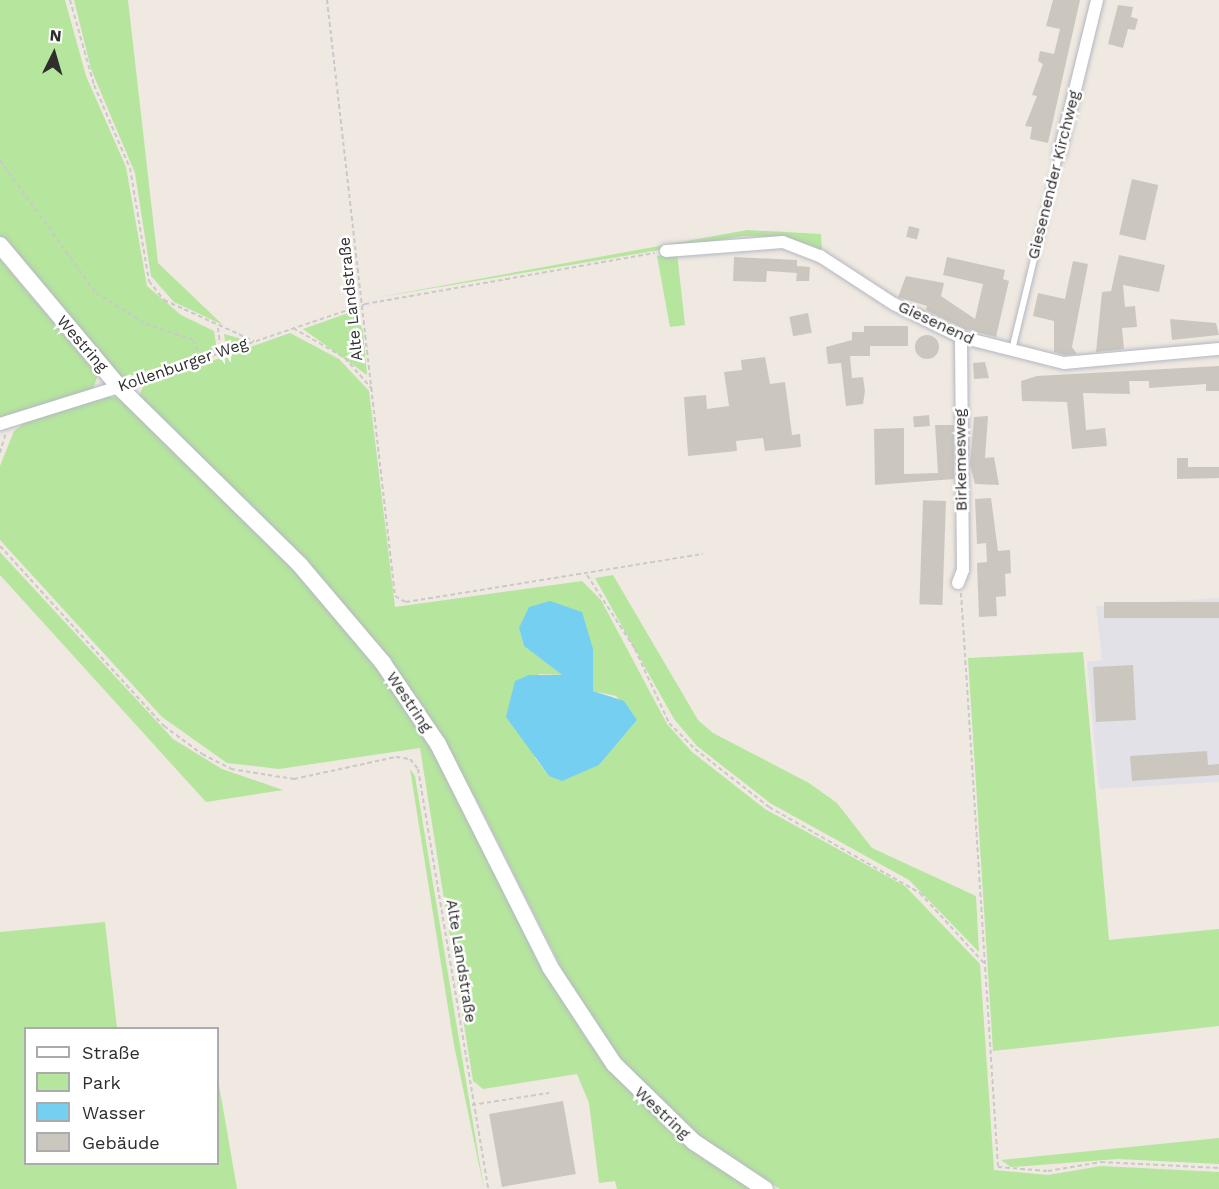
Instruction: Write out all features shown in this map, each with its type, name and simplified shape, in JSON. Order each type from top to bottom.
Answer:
[{"type":"main road","name":"Westring","points":[[0,246],[119,387],[300,566],[392,675],[462,787],[556,977],[614,1064],[678,1129],[765,1189]]},
{"type":"street","name":"Giesenender Kirchweg","points":[[1059,155],[1097,0]]},
{"type":"street","name":"Giesenend","points":[[666,251],[783,242],[820,256],[894,304],[961,337],[1064,363],[1219,349]]},
{"type":"street","name":"Birkemesweg","points":[[958,582],[963,570],[961,337]]},
{"type":"street","name":"Kollenburger Weg","points":[[4,423],[119,387]]},
{"type":"lane","name":"Giesenender Kirchweg","points":[[1012,350],[1059,155]]},
{"type":"path","points":[[70,0],[94,85],[130,168],[149,281],[164,300],[218,328],[254,341]]},
{"type":"path","name":"Alte Landstraße","points":[[327,0],[365,304],[372,389],[396,596],[406,602],[586,573]]},
{"type":"path","points":[[0,160],[96,293],[146,324],[193,340],[201,359]]},
{"type":"path","name":"Kollenburger Weg","points":[[119,387],[365,304],[666,251]]},
{"type":"path","points":[[218,328],[221,352]]},
{"type":"path","points":[[293,328],[345,358],[372,389]]},
{"type":"path","points":[[0,453],[4,423]]},
{"type":"path","name":"Alte Landstraße","points":[[0,546],[164,726],[201,754],[231,769],[294,779],[389,758],[410,759],[418,769],[472,1105],[488,1189]]},
{"type":"path","points":[[703,554],[586,573],[635,649],[669,723],[695,749],[769,807],[920,893],[984,963]]},
{"type":"path","points":[[958,582],[998,1167],[1048,1171],[1101,1162],[1219,1168]]},
{"type":"path","points":[[472,1105],[549,1093]]},
{"type":"shaded area","points":[[1219,598],[1219,782],[1099,789],[1087,662],[1102,660],[1096,606]]},
{"type":"green space","points":[[0,0],[65,0],[86,76],[126,167],[147,286],[181,315],[214,331],[217,350],[122,378],[0,237]]},
{"type":"green space","points":[[74,0],[128,0],[158,263],[223,325],[174,302],[151,276],[135,173],[91,69]]},
{"type":"green space","points":[[747,230],[821,234],[822,251],[784,237],[743,236],[374,298]]},
{"type":"green space","points":[[677,253],[685,325],[670,327],[657,256]]},
{"type":"green space","points":[[0,259],[98,375],[92,392],[0,420]]},
{"type":"green space","points":[[354,311],[363,331],[367,375],[303,329]]},
{"type":"green space","points":[[290,333],[339,359],[369,391],[395,607],[582,581],[601,600],[667,724],[692,752],[765,809],[905,886],[980,964],[994,1170],[1048,1175],[1101,1166],[1219,1172],[1219,1189],[780,1189],[692,1131],[622,1063],[579,1003],[476,799],[385,655],[310,565],[139,396],[144,385]],"holes":[[[519,628],[593,666],[593,691],[616,696],[637,720],[599,765],[549,776],[535,758],[539,674],[562,675],[524,646]]]},
{"type":"green space","points":[[224,334],[245,340],[226,347]]},
{"type":"green space","points":[[108,396],[119,398],[308,583],[395,690],[442,763],[547,975],[588,1041],[670,1131],[754,1189],[617,1189],[615,1181],[599,1183],[589,1103],[577,1074],[483,1089],[473,1081],[420,748],[279,769],[227,763],[162,717],[0,540],[0,466],[14,431],[26,422]]},
{"type":"green space","points":[[0,552],[173,739],[222,769],[283,790],[206,802],[0,575]]},
{"type":"green space","points":[[613,575],[698,720],[713,733],[809,783],[837,803],[872,848],[976,896],[979,952],[909,880],[770,803],[697,746],[674,719],[595,578]]},
{"type":"green space","points":[[1083,652],[1109,940],[1219,929],[1219,1026],[993,1051],[968,658]]},
{"type":"green space","points":[[410,769],[415,776],[484,1189],[454,1045]]},
{"type":"green space","points":[[105,922],[117,1027],[24,1027],[24,1165],[219,1165],[219,1085],[237,1189],[0,1189],[0,932]]},
{"type":"green space","points":[[1219,1138],[1219,1164],[1118,1159],[1011,1167],[1001,1160]]},
{"type":"water","points":[[550,601],[582,612],[593,649],[593,691],[624,701],[637,720],[599,765],[562,781],[549,776],[506,717],[515,681],[529,675],[562,675],[524,646],[519,628],[529,607]]},
{"type":"building","points":[[1053,0],[1080,0],[1048,143],[1030,139],[1032,127],[1025,126],[1037,96],[1032,95],[1043,64],[1038,61],[1040,51],[1054,54],[1060,29],[1046,26]]},
{"type":"building","points":[[1118,5],[1133,7],[1131,17],[1138,19],[1135,30],[1128,29],[1123,48],[1108,44]]},
{"type":"building","points":[[1132,179],[1158,185],[1145,241],[1119,235]]},
{"type":"building","points":[[909,226],[920,229],[917,239],[906,237]]},
{"type":"building","points":[[1119,255],[1165,265],[1159,292],[1123,285],[1125,307],[1135,306],[1137,327],[1122,328],[1124,349],[1096,352],[1102,292],[1111,291]]},
{"type":"building","points":[[734,257],[797,260],[797,266],[810,267],[809,281],[796,281],[797,273],[767,271],[766,282],[733,281]]},
{"type":"building","points":[[947,257],[1005,270],[1003,279],[1009,281],[996,337],[964,329],[926,310],[927,306],[898,297],[906,276],[944,283],[941,296],[975,319],[983,284],[943,275]]},
{"type":"building","points":[[1073,261],[1088,264],[1072,347],[1077,354],[1065,355],[1054,352],[1054,321],[1033,316],[1038,293],[1065,299]]},
{"type":"building","points":[[808,313],[812,333],[793,336],[789,317]]},
{"type":"building","points":[[1170,319],[1216,323],[1219,335],[1172,340]]},
{"type":"building","points":[[864,326],[908,326],[908,346],[870,346],[870,356],[850,356],[852,378],[863,377],[865,391],[863,404],[846,406],[841,363],[828,364],[826,347],[852,340],[852,332],[864,332]]},
{"type":"building","points":[[927,335],[935,339],[939,347],[935,355],[927,359],[919,355],[915,347],[919,339]]},
{"type":"building","points":[[765,357],[770,384],[785,382],[792,435],[800,434],[801,447],[765,451],[763,438],[736,441],[737,451],[688,456],[684,397],[706,395],[707,409],[729,406],[724,372],[742,370],[741,360]]},
{"type":"building","points":[[985,362],[989,378],[974,379],[973,363]]},
{"type":"building","points":[[1219,366],[1219,391],[1206,391],[1206,384],[1149,388],[1149,381],[1129,381],[1130,394],[1083,393],[1086,430],[1105,428],[1107,446],[1072,449],[1067,402],[1022,401],[1021,381],[1037,376]]},
{"type":"building","points":[[929,415],[930,426],[914,427],[913,416]]},
{"type":"building","points":[[988,416],[985,458],[994,457],[999,485],[975,484],[970,465],[974,417]]},
{"type":"building","points":[[935,425],[954,425],[954,479],[875,485],[874,429],[904,428],[904,474],[938,473]]},
{"type":"building","points":[[1177,458],[1188,458],[1188,467],[1219,467],[1219,478],[1177,479]]},
{"type":"building","points":[[991,498],[998,551],[1010,550],[1011,573],[1005,574],[1006,596],[996,597],[997,616],[979,617],[977,563],[987,562],[986,543],[977,544],[975,499]]},
{"type":"building","points":[[923,500],[946,501],[942,605],[919,604]]},
{"type":"building","points":[[1104,602],[1219,602],[1219,618],[1104,618]]},
{"type":"building","points":[[1133,665],[1136,720],[1096,722],[1093,667]]},
{"type":"building","points":[[1207,751],[1208,765],[1219,764],[1219,775],[1132,781],[1130,756]]},
{"type":"building","points":[[563,1101],[576,1174],[502,1187],[489,1114]]}]
